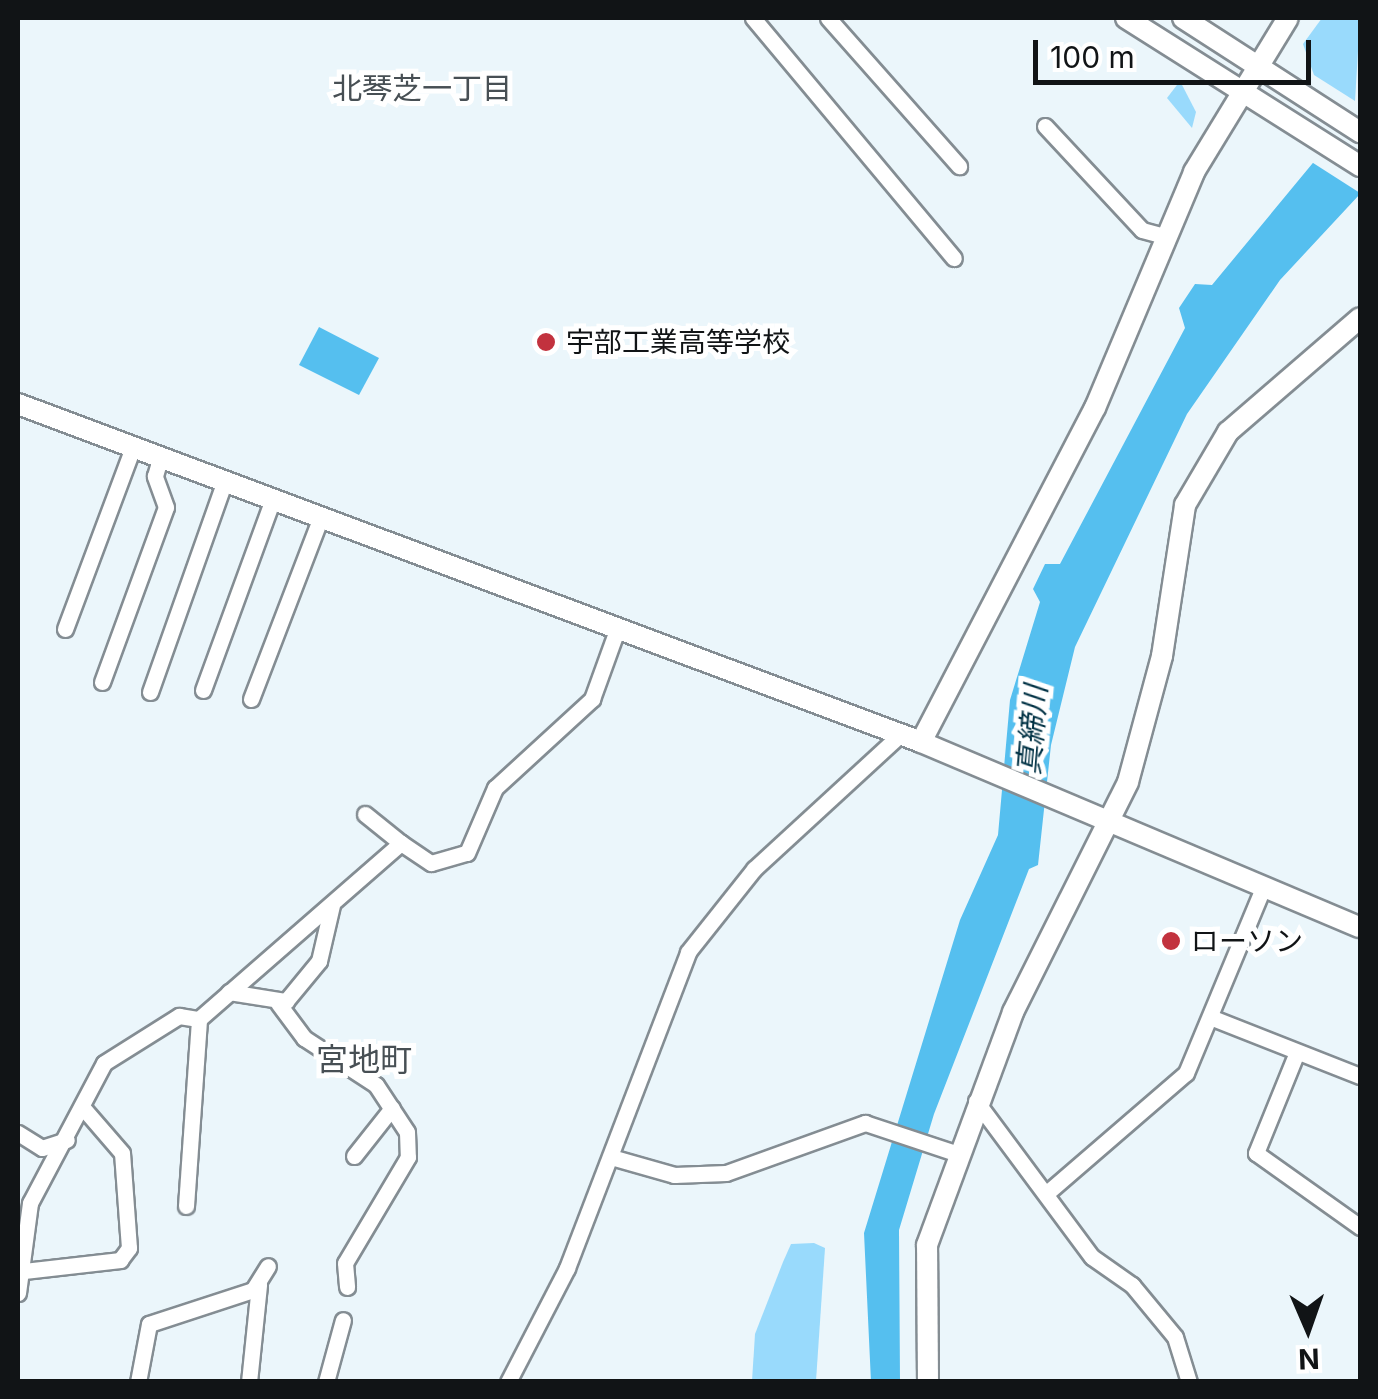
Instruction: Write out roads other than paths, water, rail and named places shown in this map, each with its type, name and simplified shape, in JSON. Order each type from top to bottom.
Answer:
[{"type":"street","points":[[753,18],[954,258]]},
{"type":"street","points":[[828,18],[958,166]]},
{"type":"street","points":[[1126,18],[1360,166]]},
{"type":"street","points":[[1183,18],[1360,132]]},
{"type":"street","points":[[508,1382],[611,1157],[664,1002],[698,939],[754,868],[911,738],[1095,408],[1165,236],[1241,91],[1288,18]]},
{"type":"street","points":[[1045,126],[1142,230],[1165,236]]},
{"type":"street","points":[[928,1382],[927,1245],[951,1152],[1113,820],[1155,689],[1177,530],[1206,461],[1252,408],[1360,318]]},
{"type":"street","points":[[18,404],[911,738],[1360,927]]},
{"type":"street","points":[[65,629],[133,448]]},
{"type":"street","points":[[102,682],[166,507],[154,476],[160,458]]},
{"type":"street","points":[[150,692],[224,483]]},
{"type":"street","points":[[203,690],[272,501]]},
{"type":"street","points":[[251,699],[320,519]]},
{"type":"street","points":[[365,814],[431,863],[467,853],[495,788],[592,699],[617,630]]},
{"type":"street","points":[[186,1206],[199,1019],[401,844]]},
{"type":"street","points":[[1048,1192],[1186,1074],[1262,888]]},
{"type":"street","points":[[278,1003],[319,961],[332,905]]},
{"type":"street","points":[[229,992],[278,1003],[304,1038],[364,1074],[392,1108],[408,1157],[352,1247],[347,1287]]},
{"type":"street","points":[[18,1294],[30,1203],[84,1110],[104,1063],[179,1016],[199,1019]]},
{"type":"street","points":[[1210,1017],[1360,1076]]},
{"type":"street","points":[[1297,1052],[1256,1153],[1360,1227]]},
{"type":"street","points":[[976,1101],[1048,1192],[1092,1257],[1132,1285],[1175,1337],[1189,1382]]},
{"type":"street","points":[[354,1156],[392,1108]]},
{"type":"street","points":[[24,1270],[120,1260],[129,1248],[122,1153],[84,1110]]},
{"type":"street","points":[[611,1157],[705,1175],[866,1123],[951,1152]]},
{"type":"street","points":[[18,1134],[42,1148],[67,1140]]},
{"type":"street","points":[[249,1382],[258,1285],[268,1266]]},
{"type":"street","points":[[138,1382],[149,1324],[258,1285]]},
{"type":"street","points":[[326,1382],[342,1320]]},
{"type":"water","name":"真締川","points":[[1360,106],[1360,194],[1280,280],[1187,414],[1075,647],[1051,745],[1038,865],[1029,869],[934,1114],[899,1230],[900,1381],[871,1382],[864,1233],[960,920],[998,835],[1010,700],[1040,602],[1033,589],[1045,564],[1060,564],[1185,328],[1179,308],[1195,284],[1212,285]]},
{"type":"water","points":[[319,327],[379,358],[359,395],[299,365]]},
{"type":"place","name":"宇部工業高等学校","points":[[546,342]]},
{"type":"place","name":"ローソン","points":[[1171,941]]},
{"type":"district","name":"北琴芝一丁目","points":[[422,88]]},
{"type":"district","name":"宮地町","points":[[364,1060]]}]
